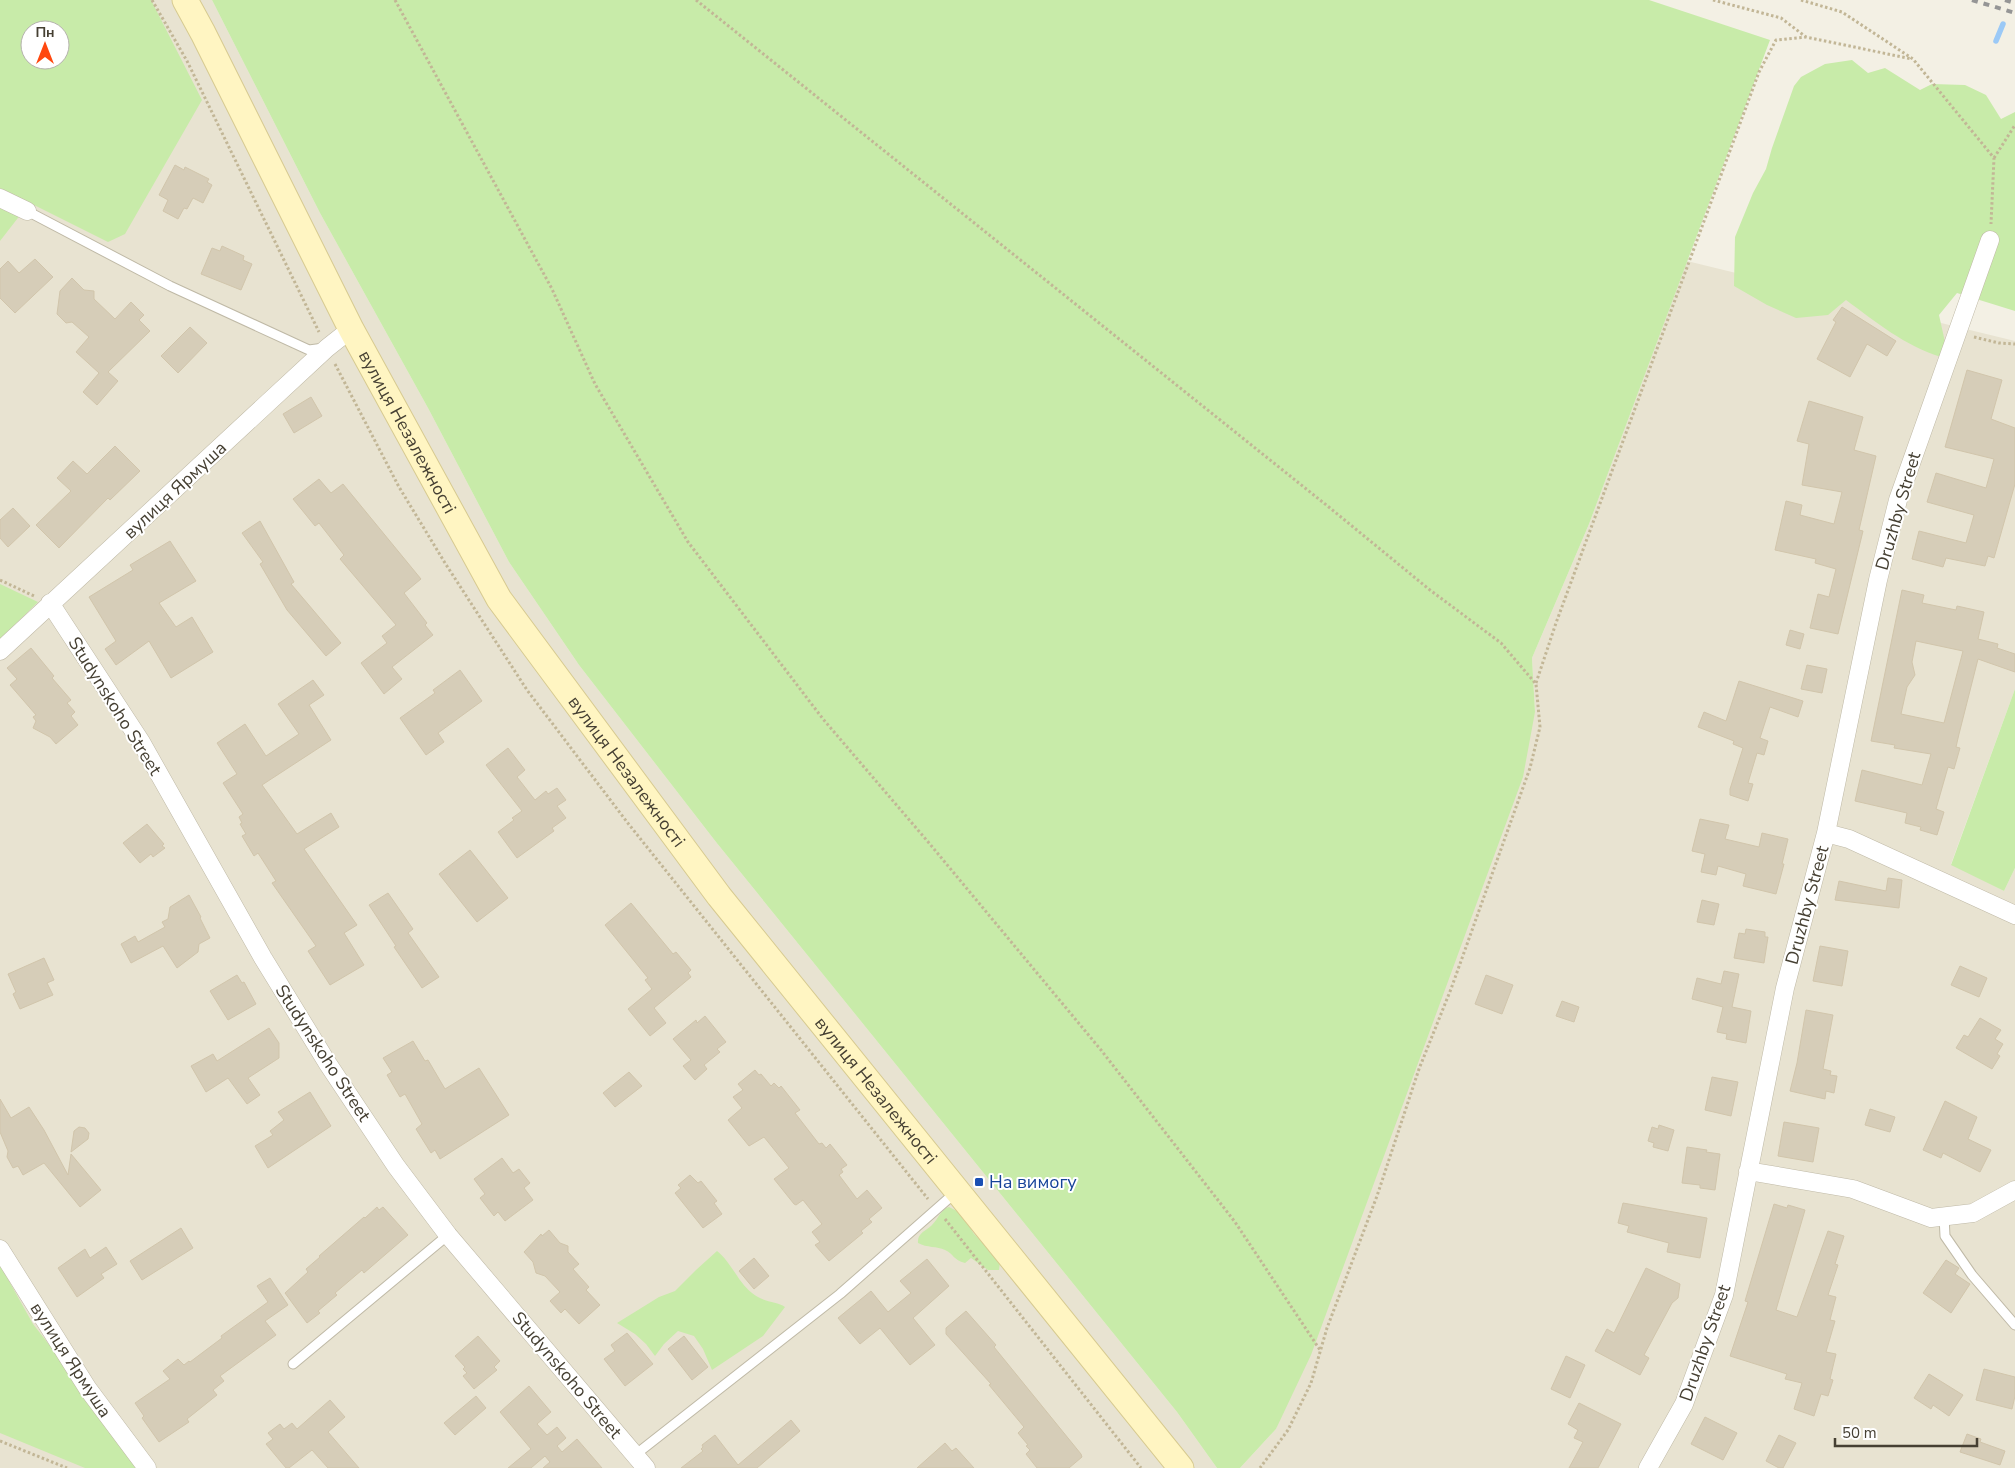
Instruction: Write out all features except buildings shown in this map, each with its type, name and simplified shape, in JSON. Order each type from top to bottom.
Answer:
[{"type":"street","name":"вулиця Незалежності","points":[[185,0],[351,329],[499,599],[719,896],[1181,1468]]},
{"type":"street","points":[[0,198],[27,211]]},
{"type":"street","name":"Druzhby Street","points":[[1648,1468],[1684,1404],[1724,1295],[1786,988],[1826,833],[1878,580],[1898,500],[1990,240]]},
{"type":"street","name":"вулиця Ярмуша","points":[[0,651],[327,348],[351,329]]},
{"type":"street","name":"Studynskoho Street","points":[[50,604],[141,742],[263,958],[328,1064],[396,1166],[448,1235],[640,1462]]},
{"type":"street","points":[[1826,833],[1850,838],[2015,915]]},
{"type":"street","points":[[1748,1171],[1853,1189],[1931,1218],[1973,1213],[2015,1190]]},
{"type":"street","name":"вулиця Ярмуша","points":[[0,1249],[88,1389],[146,1468]]},
{"type":"lane","points":[[27,211],[170,286],[282,338],[309,350],[327,348]]},
{"type":"lane","points":[[640,1462],[840,1294],[958,1190]]},
{"type":"lane","points":[[1944,1216],[1945,1236],[1972,1275],[2015,1324]]},
{"type":"lane","points":[[293,1364],[448,1235]]},
{"type":"path","points":[[152,0],[186,60],[327,348]]},
{"type":"path","points":[[395,0],[552,289],[595,384],[688,542],[823,719],[1101,1050],[1234,1222],[1321,1350]]},
{"type":"path","points":[[696,0],[1430,590],[1501,643],[1536,684]]},
{"type":"path","points":[[1713,0],[1780,18],[1806,37]]},
{"type":"path","points":[[1801,0],[1842,12],[1913,59],[1994,158]]},
{"type":"path","points":[[1260,1468],[1288,1430],[1311,1383],[1419,1069],[1454,980],[1530,768],[1540,726],[1536,684],[1595,516],[1759,72],[1776,40],[1806,37],[1913,59]]},
{"type":"path","points":[[1990,240],[1994,158],[2015,125]]},
{"type":"path","points":[[1956,335],[2015,344]]},
{"type":"path","points":[[0,580],[50,604]]},
{"type":"path","points":[[0,1441],[67,1468]]},
{"type":"shaded area","points":[[0,0],[212,0],[320,213],[428,408],[509,562],[579,665],[716,842],[1177,1412],[1217,1468],[0,1468]]},
{"type":"shaded area","points":[[1687,261],[2015,341],[2015,689],[1951,864],[2004,891],[2015,868],[2015,1468],[1240,1468],[1276,1429],[1535,712],[1532,658],[1589,524]]},
{"type":"green space","points":[[0,0],[151,0],[202,100],[125,234],[108,242],[0,188]]},
{"type":"green space","points":[[212,0],[1649,0],[1770,40],[1589,524],[1532,658],[1535,712],[1523,777],[1311,1355],[1276,1429],[1240,1468],[1217,1468],[1177,1412],[716,842],[579,665],[509,562],[428,408],[320,213]]},
{"type":"green space","points":[[1852,60],[1868,73],[1885,68],[1920,90],[1932,84],[1965,85],[1986,95],[2001,119],[2015,112],[2015,311],[1957,293],[1939,315],[1945,342],[1941,357],[1903,340],[1846,300],[1828,315],[1796,318],[1767,305],[1734,286],[1735,237],[1753,193],[1766,169],[1794,86],[1801,77],[1825,64]]},
{"type":"green space","points":[[0,204],[21,214],[0,241]]},
{"type":"green space","points":[[0,584],[38,602],[0,639]]},
{"type":"green space","points":[[2015,689],[2015,868],[2004,891],[1951,865]]},
{"type":"green space","points":[[949,1207],[961,1213],[974,1234],[996,1255],[1000,1262],[999,1270],[988,1270],[971,1258],[965,1263],[961,1262],[945,1250],[918,1243],[920,1234],[932,1225],[944,1210]]},
{"type":"green space","points":[[717,1251],[752,1293],[761,1299],[785,1307],[763,1336],[712,1370],[703,1349],[694,1336],[678,1331],[664,1344],[655,1356],[635,1334],[617,1323],[659,1297],[675,1291]]},
{"type":"green space","points":[[0,1265],[33,1324],[145,1468],[85,1468],[0,1433]]},
{"type":"waterway","points":[[1996,41],[2003,24]]},
{"type":"railway","points":[[1972,0],[2015,13]]},
{"type":"railway","points":[[2005,0],[2015,3]]},
{"type":"place","name":"На вимогу","points":[[979,1182]]}]
